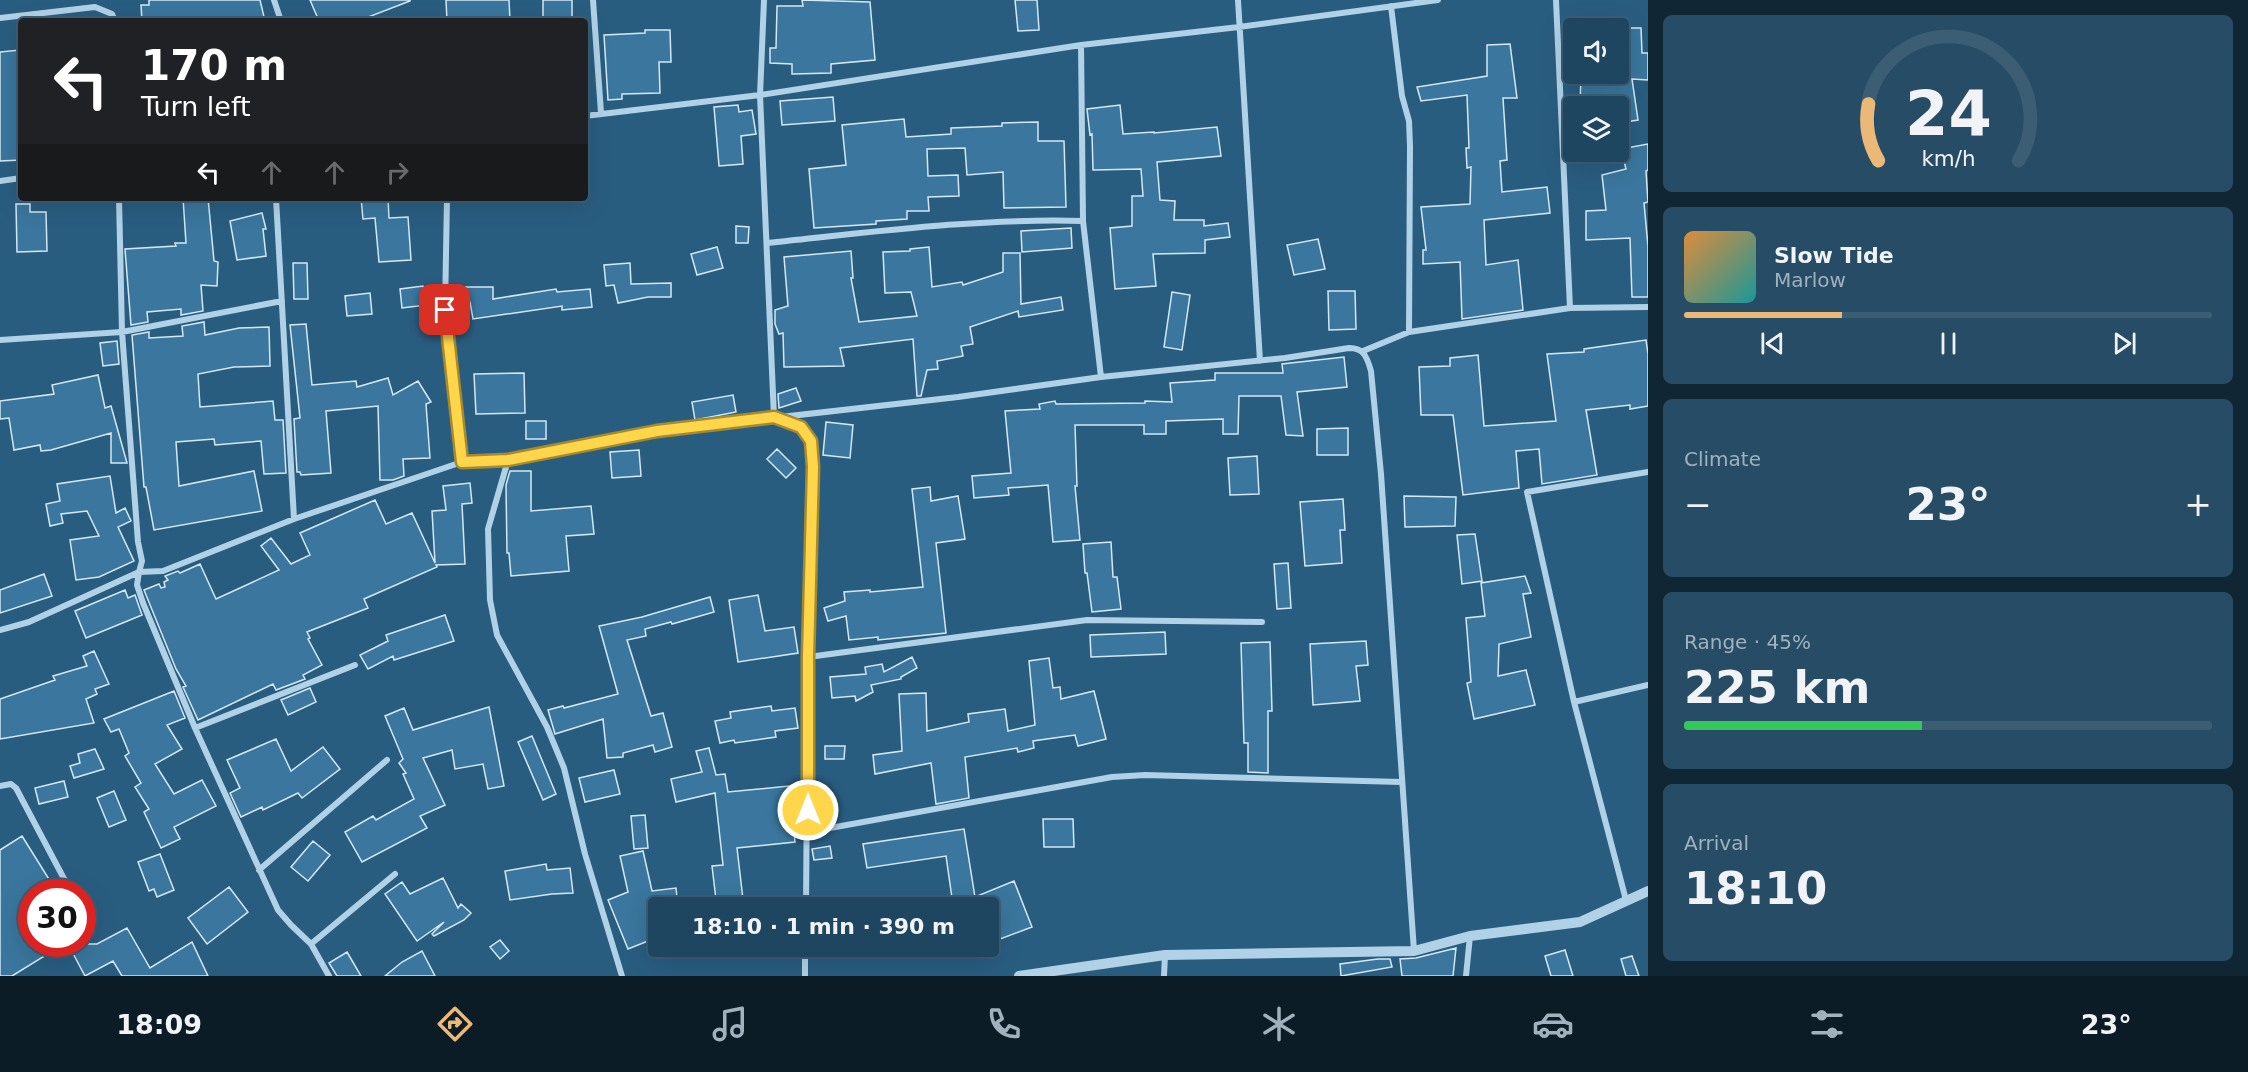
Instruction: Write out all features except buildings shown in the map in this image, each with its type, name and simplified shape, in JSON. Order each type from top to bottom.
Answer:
[{"type":"street","points":[[274,0],[280,18]]},
{"type":"street","points":[[593,0],[601,113]]},
{"type":"street","points":[[764,0],[760,95],[774,417]]},
{"type":"street","points":[[1238,0],[1260,361]]},
{"type":"street","points":[[588,115],[760,95],[1081,45],[1239,27],[1438,0]]},
{"type":"street","points":[[1556,0],[1570,308]]},
{"type":"street","points":[[1391,6],[1402,96],[1409,121],[1409,333]]},
{"type":"street","points":[[0,18],[95,7],[112,14],[114,18]]},
{"type":"street","points":[[1081,45],[1083,221],[1101,377]]},
{"type":"street","points":[[0,181],[18,178]]},
{"type":"street","points":[[119,201],[122,332],[138,542],[142,561],[137,585],[195,728],[278,910],[311,944],[329,976]]},
{"type":"street","points":[[276,201],[294,519]]},
{"type":"street","points":[[447,201],[445,310],[462,462]]},
{"type":"street","points":[[768,243],[950,224],[1025,219],[1083,221]]},
{"type":"street","points":[[0,340],[122,332],[282,302]]},
{"type":"street","points":[[1363,351],[1409,333],[1570,308],[1648,307]]},
{"type":"street","points":[[0,630],[29,622],[139,572],[163,571],[294,519],[462,462],[508,460],[657,431],[1357,348],[1363,351],[1368,358],[1371,371],[1381,474],[1414,951]]},
{"type":"street","points":[[774,417],[801,427],[811,441],[813,467],[808,657],[806,897]]},
{"type":"street","points":[[508,460],[488,529],[490,600],[497,635],[547,727],[564,768],[585,854],[622,976]]},
{"type":"street","points":[[1626,900],[1574,702],[1527,492],[1648,472]]},
{"type":"street","points":[[808,657],[1087,620],[1262,622]]},
{"type":"street","points":[[195,728],[355,665]]},
{"type":"street","points":[[1574,702],[1648,685]]},
{"type":"street","points":[[259,870],[387,760]]},
{"type":"street","points":[[808,832],[1112,777],[1156,775],[1401,782]]},
{"type":"street","points":[[0,786],[11,784],[16,788],[64,879]]},
{"type":"street","points":[[311,944],[396,874]]},
{"type":"street","points":[[1019,976],[1165,956],[1414,951],[1470,936],[1580,922],[1648,891]]},
{"type":"street","points":[[1466,976],[1470,936]]},
{"type":"street","points":[[1164,976],[1165,956]]},
{"type":"street","points":[[805,957],[805,976]]},
{"type":"route","points":[[445,310],[462,462],[508,460],[657,431],[774,417],[801,427],[811,441],[813,467],[808,657],[808,810]]}]
